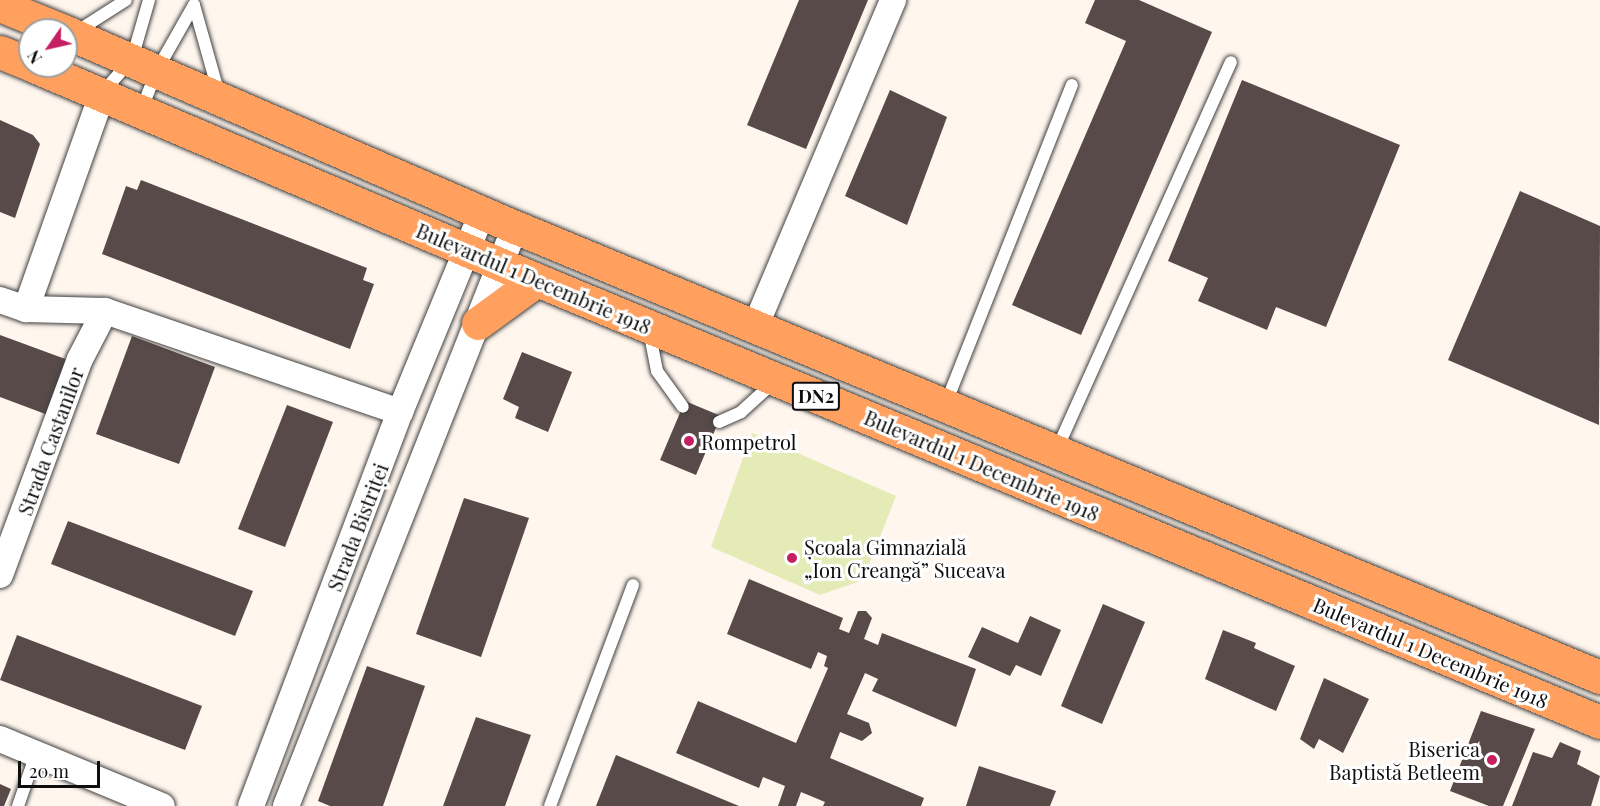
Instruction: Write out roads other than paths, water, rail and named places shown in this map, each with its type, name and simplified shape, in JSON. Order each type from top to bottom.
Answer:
[{"type":"main road","name":"Bulevardul 1 Decembrie 1918","points":[[0,4],[33,18]]},
{"type":"main road","name":"Bulevardul 1 Decembrie 1918","points":[[78,37],[515,227],[944,407],[1600,677]]},
{"type":"main road","points":[[0,52],[18,59]]},
{"type":"main road","name":"Bulevardul 1 Decembrie 1918","points":[[63,78],[537,280],[1600,722]]},
{"type":"main road","points":[[477,323],[537,280]]},
{"type":"street","points":[[755,327],[893,0]]},
{"type":"street","points":[[26,309],[102,94]]},
{"type":"street","name":"Strada Bistriței","points":[[251,806],[400,412],[482,213]]},
{"type":"street","name":"Strada Bistriței","points":[[286,806],[515,227]]},
{"type":"street","points":[[0,300],[26,309],[105,311],[400,412]]},
{"type":"street","name":"Strada Castanilor","points":[[0,575],[80,359],[105,311]]},
{"type":"street","points":[[0,739],[162,806]]},
{"type":"lane","points":[[78,26],[126,0]]},
{"type":"lane","points":[[141,112],[149,0]]},
{"type":"lane","points":[[102,94],[144,65],[194,5],[220,98]]},
{"type":"lane","points":[[1056,453],[1231,62]]},
{"type":"lane","points":[[944,407],[1072,85]]},
{"type":"lane","points":[[648,326],[657,371],[683,407]]},
{"type":"lane","points":[[719,422],[741,412],[777,380]]},
{"type":"lane","points":[[550,806],[633,585]]},
{"type":"lane","points":[[18,806],[36,754]]},
{"type":"place","name":"Rompetrol","points":[[689,441]]},
{"type":"place","name":"Școala Gimnazială „Ion Creangă” Suceava","points":[[792,558]]},
{"type":"place","name":"Biserica Baptistă Betleem","points":[[1492,760]]}]
